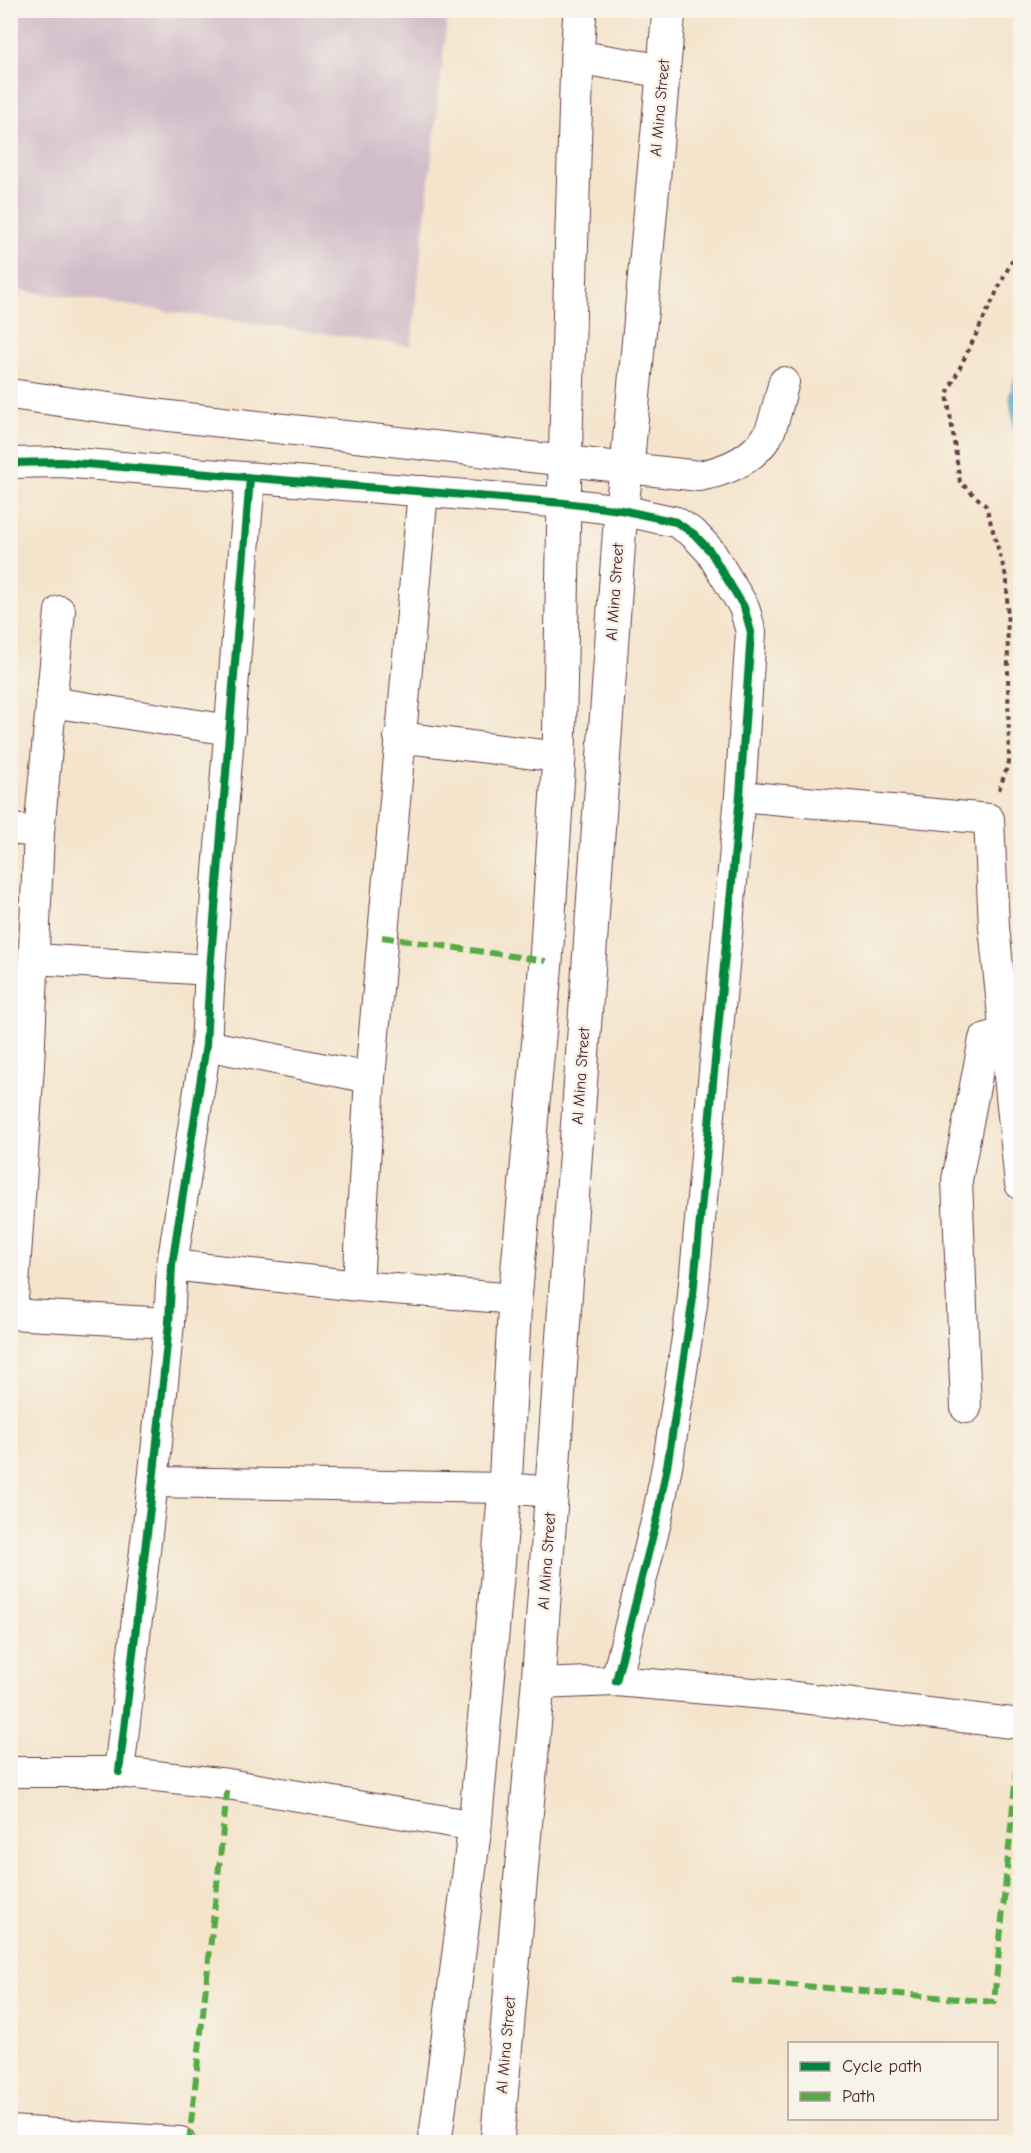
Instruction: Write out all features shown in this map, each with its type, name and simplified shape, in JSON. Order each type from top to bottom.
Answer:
[{"type":"main road","points":[[435,2142],[475,1826],[505,1488],[515,1299],[546,961],[559,757],[565,460],[580,10]]},
{"type":"main road","name":"Al Mina Street","points":[[497,2142],[538,1684],[621,510],[627,467],[669,10]]},
{"type":"main road","points":[[577,57],[663,71]]},
{"type":"street","points":[[10,394],[152,414],[699,476],[719,472],[738,464],[754,452],[768,435],[784,382]]},
{"type":"street","points":[[10,463],[61,462],[564,503],[621,510],[676,522],[694,534],[710,551],[744,607],[751,632],[740,796],[692,1305],[657,1518],[616,1681]]},
{"type":"street","points":[[119,1772],[153,1482],[169,1323],[172,1265],[206,1045],[210,970],[250,478]]},
{"type":"street","points":[[358,1286],[370,1078],[423,491]]},
{"type":"street","points":[[60,611],[51,702],[25,831],[34,959],[20,1064],[11,1314],[169,1323]]},
{"type":"street","points":[[51,702],[230,730]]},
{"type":"street","points":[[399,737],[559,757]]},
{"type":"street","points":[[740,796],[989,819],[994,927],[1020,1185]]},
{"type":"street","points":[[34,959],[210,970]]},
{"type":"street","points":[[966,1408],[957,1180],[984,1039],[1006,1031]]},
{"type":"street","points":[[206,1045],[370,1078]]},
{"type":"street","points":[[172,1265],[358,1286],[515,1299]]},
{"type":"street","points":[[153,1482],[505,1488],[551,1492]]},
{"type":"street","points":[[538,1684],[616,1681],[786,1696],[1020,1725]]},
{"type":"street","points":[[10,1772],[119,1772],[228,1784],[475,1826]]},
{"type":"street","points":[[10,2131],[180,2142]]},
{"type":"path","points":[[989,819],[1009,762],[1007,580],[986,506],[960,482],[947,394],[1020,244]]},
{"type":"shaded area","points":[[11,10],[448,11],[411,346],[11,289]]},
{"type":"water","points":[[1020,363],[1020,471],[1010,395]]},
{"type":"marked path","points":[[382,937],[546,961]]},
{"type":"marked path","points":[[732,1980],[994,2002],[1020,1733]]},
{"type":"marked path","points":[[189,2142],[228,1784]]},
{"type":"cycle path","points":[[10,463],[61,462],[564,503],[621,510],[676,522],[694,534],[710,551],[744,607],[751,632],[740,796],[692,1305],[657,1518],[616,1681]]},
{"type":"cycle path","points":[[119,1772],[153,1482],[169,1323],[172,1265],[206,1045],[210,970],[250,478]]}]
